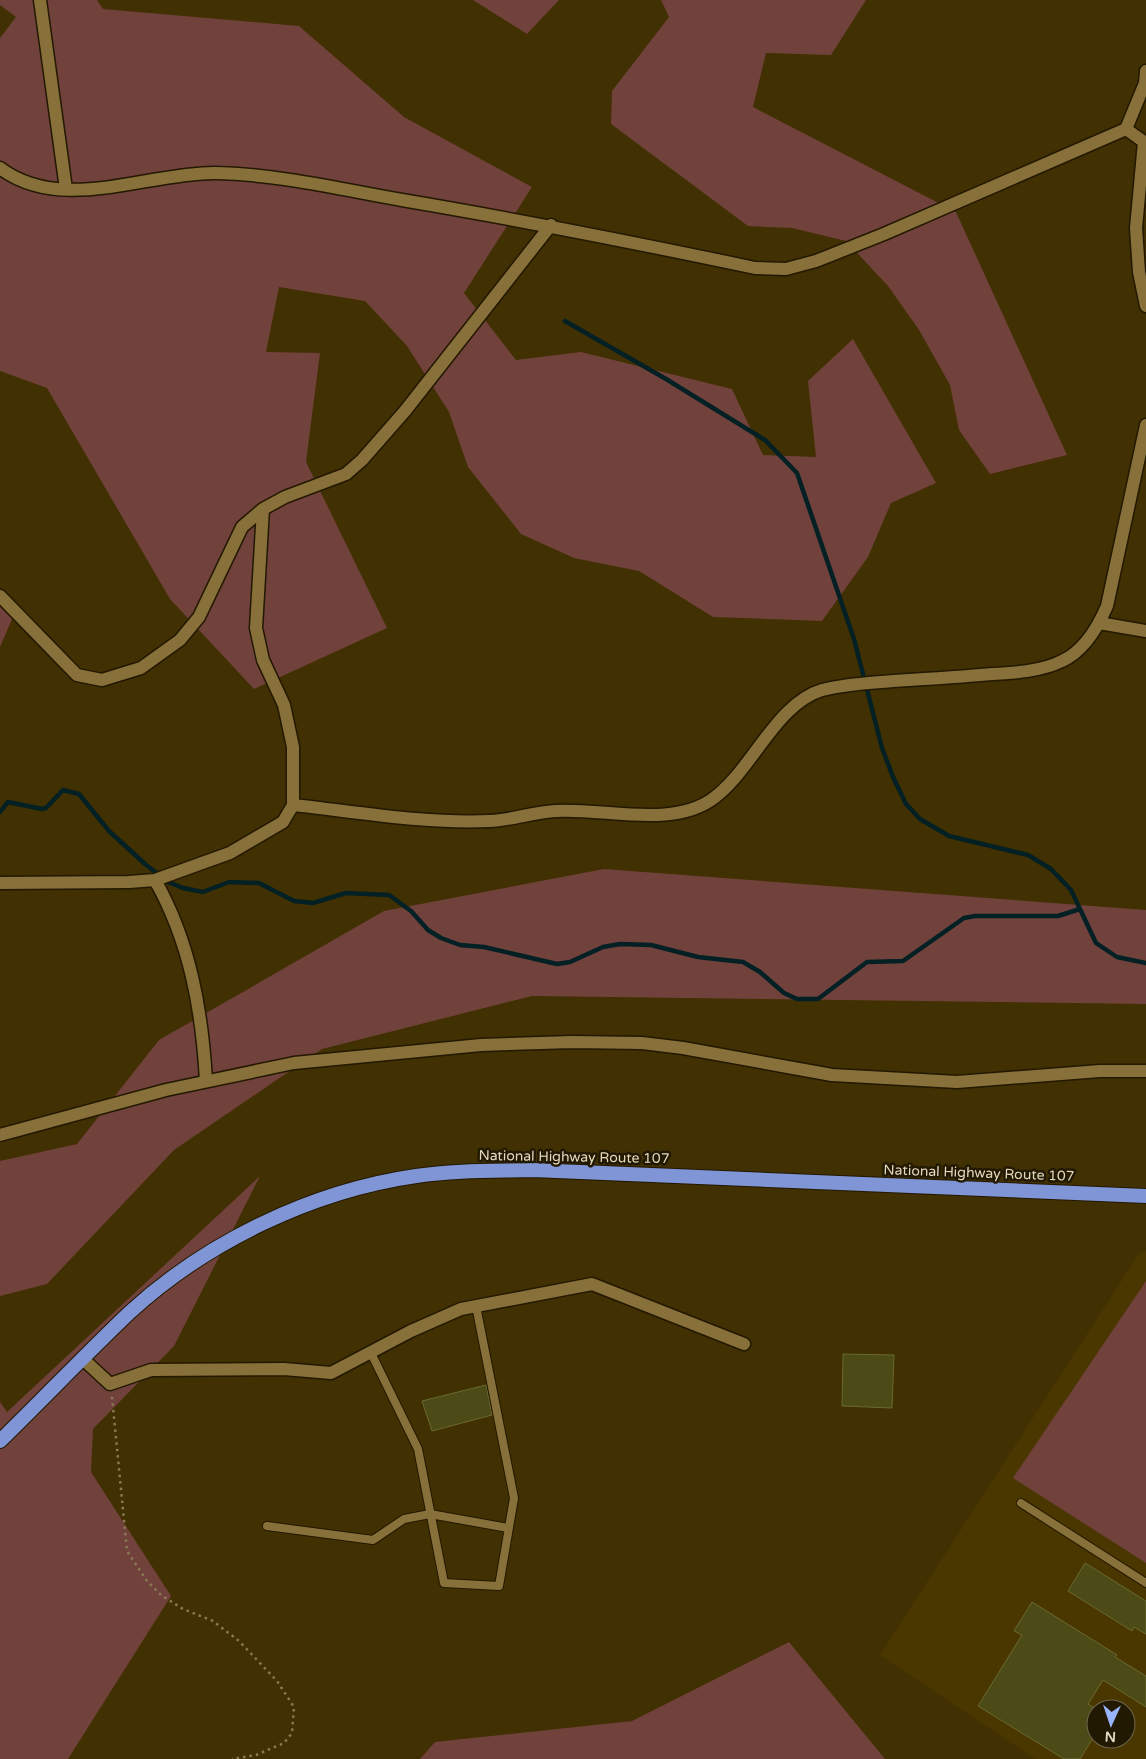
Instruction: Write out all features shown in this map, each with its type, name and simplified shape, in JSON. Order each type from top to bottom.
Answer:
[{"type":"highway","name":"National Highway Route 107","points":[[0,1441],[130,1313],[165,1284],[238,1236],[322,1199],[369,1185],[416,1176],[470,1171],[533,1170],[1146,1196]]},
{"type":"street","points":[[40,0],[66,189]]},
{"type":"street","points":[[0,168],[31,186],[51,190],[116,186],[212,173],[265,176],[551,225],[755,268],[786,269],[816,261],[884,234],[1126,129],[1145,84],[1146,71]]},
{"type":"street","points":[[1126,129],[1144,142],[1136,228],[1140,272],[1146,306]]},
{"type":"street","points":[[0,596],[77,675],[102,680],[140,668],[180,640],[199,617],[242,527],[263,509],[285,496],[346,474],[362,460],[405,411],[551,225]]},
{"type":"street","points":[[293,805],[444,820],[488,821],[517,819],[555,811],[671,814],[690,810],[711,800],[731,782],[783,718],[804,698],[821,690],[855,684],[1001,674],[1036,669],[1063,661],[1084,643],[1099,623],[1106,606],[1146,424]]},
{"type":"street","points":[[0,883],[155,880],[230,852],[283,822],[293,805],[293,747],[284,704],[263,660],[256,628],[263,509]]},
{"type":"street","points":[[1099,623],[1146,631]]},
{"type":"street","points":[[155,880],[170,906],[181,933],[196,985],[206,1081]]},
{"type":"street","points":[[0,1135],[206,1081],[294,1064],[480,1045],[572,1042],[642,1043],[683,1048],[832,1074],[957,1082],[1100,1071],[1146,1071]]},
{"type":"street","points":[[84,1360],[110,1384],[151,1370],[284,1369],[332,1373],[411,1331],[461,1309],[592,1284],[744,1344]]},
{"type":"lane","points":[[371,1353],[418,1449],[444,1583],[498,1586],[514,1498],[476,1306]]},
{"type":"lane","points":[[1020,1503],[1146,1583]]},
{"type":"lane","points":[[267,1526],[373,1540],[404,1519],[430,1514],[508,1528]]},
{"type":"path","points":[[110,1384],[126,1551],[147,1581],[161,1595],[183,1609],[213,1621],[239,1641],[277,1682],[294,1707],[292,1733],[284,1743],[256,1755],[232,1759]]},
{"type":"shaded area","points":[[0,0],[97,0],[103,9],[299,26],[404,117],[532,187],[464,293],[516,360],[581,352],[732,389],[763,455],[816,457],[808,381],[853,339],[936,483],[891,503],[868,557],[822,621],[713,617],[639,571],[574,558],[521,534],[468,467],[449,412],[407,346],[365,301],[279,287],[266,352],[320,353],[306,462],[387,628],[254,689],[170,599],[47,388],[0,371],[0,38],[16,17],[0,5]]},
{"type":"shaded area","points":[[473,0],[559,0],[527,34]]},
{"type":"shaded area","points":[[661,0],[866,0],[831,55],[766,53],[753,107],[956,212],[1067,455],[990,474],[959,430],[950,385],[919,330],[888,286],[846,241],[792,228],[748,226],[611,124],[612,91],[669,17]]},
{"type":"shaded area","points":[[0,595],[18,605],[0,647]]},
{"type":"shaded area","points":[[604,869],[1146,910],[1146,1004],[532,996],[322,1049],[174,1150],[47,1284],[0,1296],[0,1161],[77,1144],[159,1040],[384,911]]},
{"type":"shaded area","points":[[260,1176],[174,1346],[93,1429],[91,1472],[171,1596],[68,1759],[0,1759],[0,1402],[7,1412]]},
{"type":"shaded area","points":[[1146,1251],[1146,1759],[1035,1759],[880,1655],[1140,1252]]},
{"type":"shaded area","points":[[1146,1281],[1146,1563],[1013,1478]]},
{"type":"shaded area","points":[[789,1642],[885,1759],[420,1759],[435,1742],[632,1721]]},
{"type":"building","points":[[843,1354],[894,1355],[892,1408],[842,1406]]},
{"type":"building","points":[[486,1385],[492,1415],[432,1431],[422,1401]]},
{"type":"building","points":[[1085,1563],[1146,1601],[1146,1634],[1134,1627],[1132,1631],[1068,1591]]},
{"type":"building","points":[[1032,1602],[1117,1655],[1115,1657],[1146,1676],[1146,1707],[1103,1680],[1091,1699],[1086,1699],[1086,1749],[1080,1759],[1064,1759],[978,1706],[1022,1635],[1014,1631]]},
{"type":"waterway","points":[[565,321],[666,379],[765,440],[797,473],[854,639],[882,748],[906,804],[920,819],[949,836],[1028,855],[1051,869],[1071,890],[1096,943],[1117,957],[1146,963]]},
{"type":"waterway","points":[[0,812],[8,802],[42,809],[46,808],[63,790],[79,794],[109,831],[145,864],[168,882],[183,888],[203,892],[229,882],[259,883],[294,901],[313,903],[346,893],[389,895],[411,911],[428,930],[441,938],[460,945],[484,947],[557,964],[570,962],[603,947],[620,944],[651,945],[698,957],[743,962],[760,972],[784,993],[797,999],[818,999],[867,962],[903,961],[964,918],[975,916],[1058,916],[1080,909]]}]
